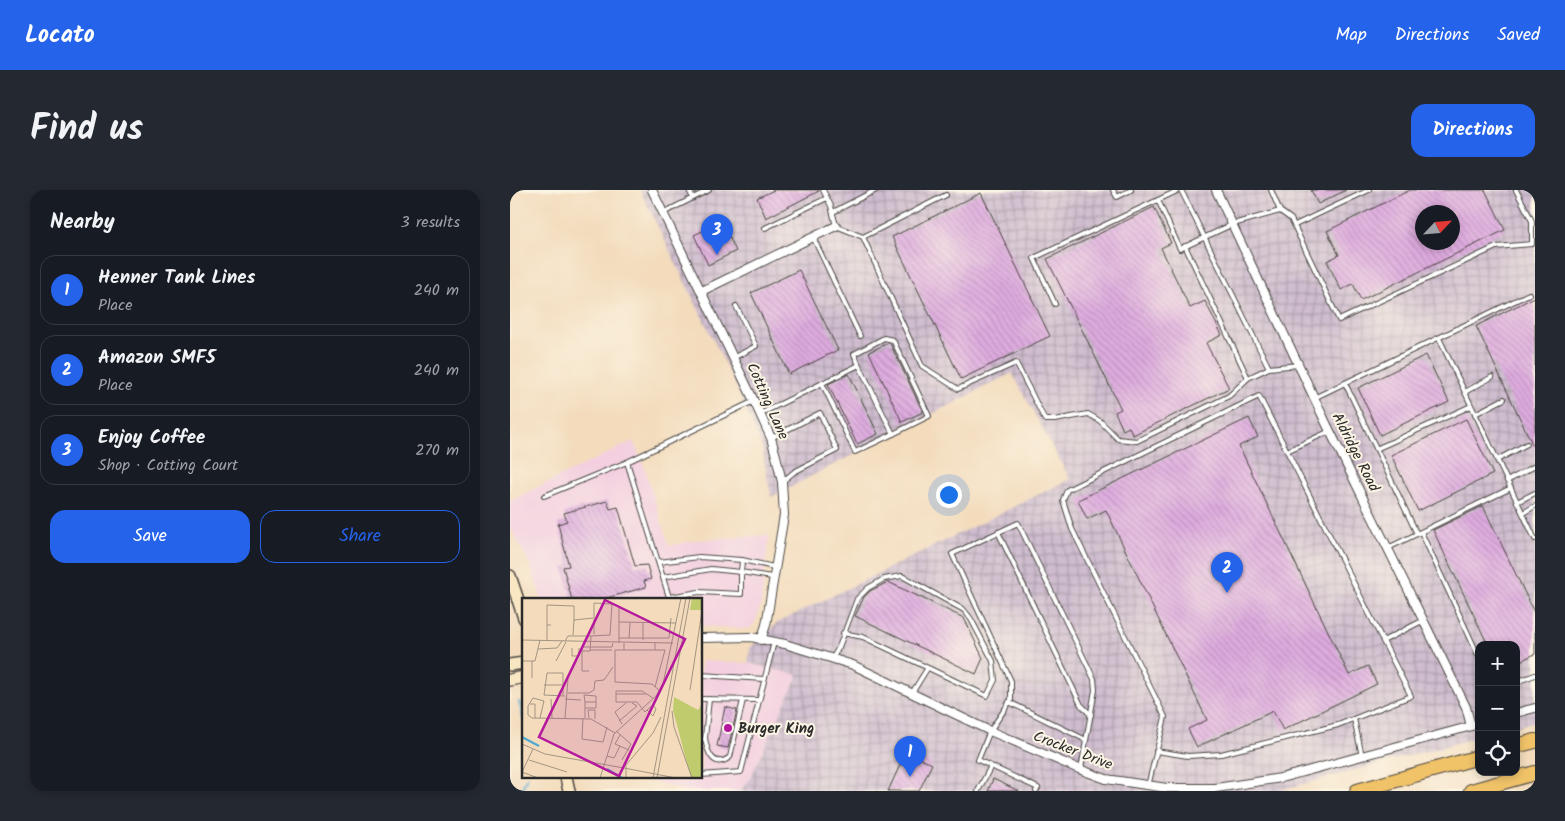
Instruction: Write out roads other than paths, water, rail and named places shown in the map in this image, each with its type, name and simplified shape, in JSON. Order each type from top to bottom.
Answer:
[{"type":"highway","points":[[1520,745],[1535,741]]},
{"type":"highway","points":[[1357,791],[1475,758]]},
{"type":"highway","points":[[1471,791],[1535,773]]},
{"type":"street","name":"Cotting Lane","points":[[652,190],[771,438],[782,482],[784,515],[772,577],[766,625],[761,640]]},
{"type":"street","name":"Aldridge Road","points":[[1216,190],[1314,398],[1475,725]]},
{"type":"street","points":[[702,291],[836,226]]},
{"type":"street","points":[[510,576],[522,612]]},
{"type":"street","name":"Crocker Drive","points":[[702,638],[774,642],[853,665],[990,731],[1081,770],[1106,779],[1148,786],[1176,789],[1216,788],[1281,778],[1475,725]]},
{"type":"street","points":[[1520,712],[1535,708]]},
{"type":"street","points":[[566,778],[569,791]]},
{"type":"lane","points":[[689,190],[693,198]]},
{"type":"lane","points":[[663,213],[709,190]]},
{"type":"lane","points":[[823,190],[833,212],[836,226],[862,237],[922,366],[958,389],[1016,363],[1045,420],[1088,414],[1100,421],[1118,439],[1137,441],[1229,396],[1248,378],[1268,368],[1299,365]]},
{"type":"lane","points":[[833,212],[876,190]]},
{"type":"lane","points":[[1114,190],[1117,197],[1131,190]]},
{"type":"lane","points":[[1055,304],[1034,258],[1180,190],[1268,368]]},
{"type":"lane","points":[[1271,190],[1280,211],[1291,218],[1339,320],[1496,247],[1532,244],[1532,222],[1516,190]]},
{"type":"lane","points":[[1295,226],[1369,190]]},
{"type":"lane","points":[[862,237],[946,195]]},
{"type":"lane","points":[[765,228],[827,198]]},
{"type":"lane","points":[[1158,200],[1180,249],[1233,224],[1280,211]]},
{"type":"lane","points":[[813,237],[860,336]]},
{"type":"lane","points":[[1185,246],[1248,378]]},
{"type":"lane","points":[[1314,398],[1529,294]]},
{"type":"lane","points":[[733,358],[756,346],[736,306]]},
{"type":"lane","points":[[822,383],[855,452],[893,434],[929,416],[893,340],[884,338],[854,354],[893,434]]},
{"type":"lane","points":[[1440,338],[1535,539]]},
{"type":"lane","points":[[760,414],[859,365]]},
{"type":"lane","points":[[1465,392],[1492,377]]},
{"type":"lane","points":[[1345,383],[1475,649]]},
{"type":"lane","points":[[1148,786],[1156,751],[1165,717],[1072,529],[1063,500],[1067,490],[1259,396],[1412,696],[1354,719],[1220,754],[1188,756],[1156,751]]},
{"type":"lane","points":[[1475,414],[1504,399]]},
{"type":"lane","points":[[544,496],[627,462],[754,401]]},
{"type":"lane","points":[[1376,449],[1471,406]]},
{"type":"lane","points":[[771,438],[820,413],[837,450],[794,472],[782,482]]},
{"type":"lane","points":[[1287,450],[1330,431]]},
{"type":"lane","points":[[1497,460],[1527,444]]},
{"type":"lane","points":[[627,462],[669,597],[700,592],[741,594],[742,560]]},
{"type":"lane","points":[[1507,480],[1535,466]]},
{"type":"lane","points":[[1388,548],[1511,488]]},
{"type":"lane","points":[[1517,502],[1535,493]]},
{"type":"lane","points":[[1523,513],[1535,506]]},
{"type":"lane","points":[[1042,791],[978,760],[990,731],[1009,702],[1011,681],[952,554],[1018,523],[1094,679],[1095,690],[1081,770]]},
{"type":"lane","points":[[998,532],[1081,705],[1090,715]]},
{"type":"lane","points":[[659,562],[699,557],[742,560],[774,567]]},
{"type":"lane","points":[[663,577],[712,569],[772,577]]},
{"type":"lane","points":[[832,659],[839,647],[843,632],[857,599],[868,588],[884,579],[902,576],[964,610],[971,619],[993,661],[995,680],[987,696],[863,637],[843,632]]},
{"type":"lane","points":[[1383,641],[1422,620]]},
{"type":"lane","points":[[702,775],[741,772],[774,642]]},
{"type":"lane","points":[[912,693],[927,668]]},
{"type":"lane","points":[[702,675],[764,679]]},
{"type":"lane","points":[[1520,681],[1535,675]]},
{"type":"lane","points":[[702,700],[759,700]]},
{"type":"lane","points":[[709,700],[703,739],[709,756],[723,761],[730,757],[743,700]]},
{"type":"lane","points":[[1009,702],[1086,740]]},
{"type":"lane","points":[[1354,719],[1362,756]]},
{"type":"lane","points":[[978,791],[991,766]]},
{"type":"waterway","points":[[519,702],[522,713]]},
{"type":"waterway","points":[[521,791],[527,778]]},
{"type":"place","name":"Enjoy Coffee","points":[[717,255]]},
{"type":"place","name":"Amazon SMF5","points":[[1227,593]]},
{"type":"place","name":"Burger King","points":[[728,728]]},
{"type":"place","name":"Henner Tank Lines","points":[[910,777]]}]
